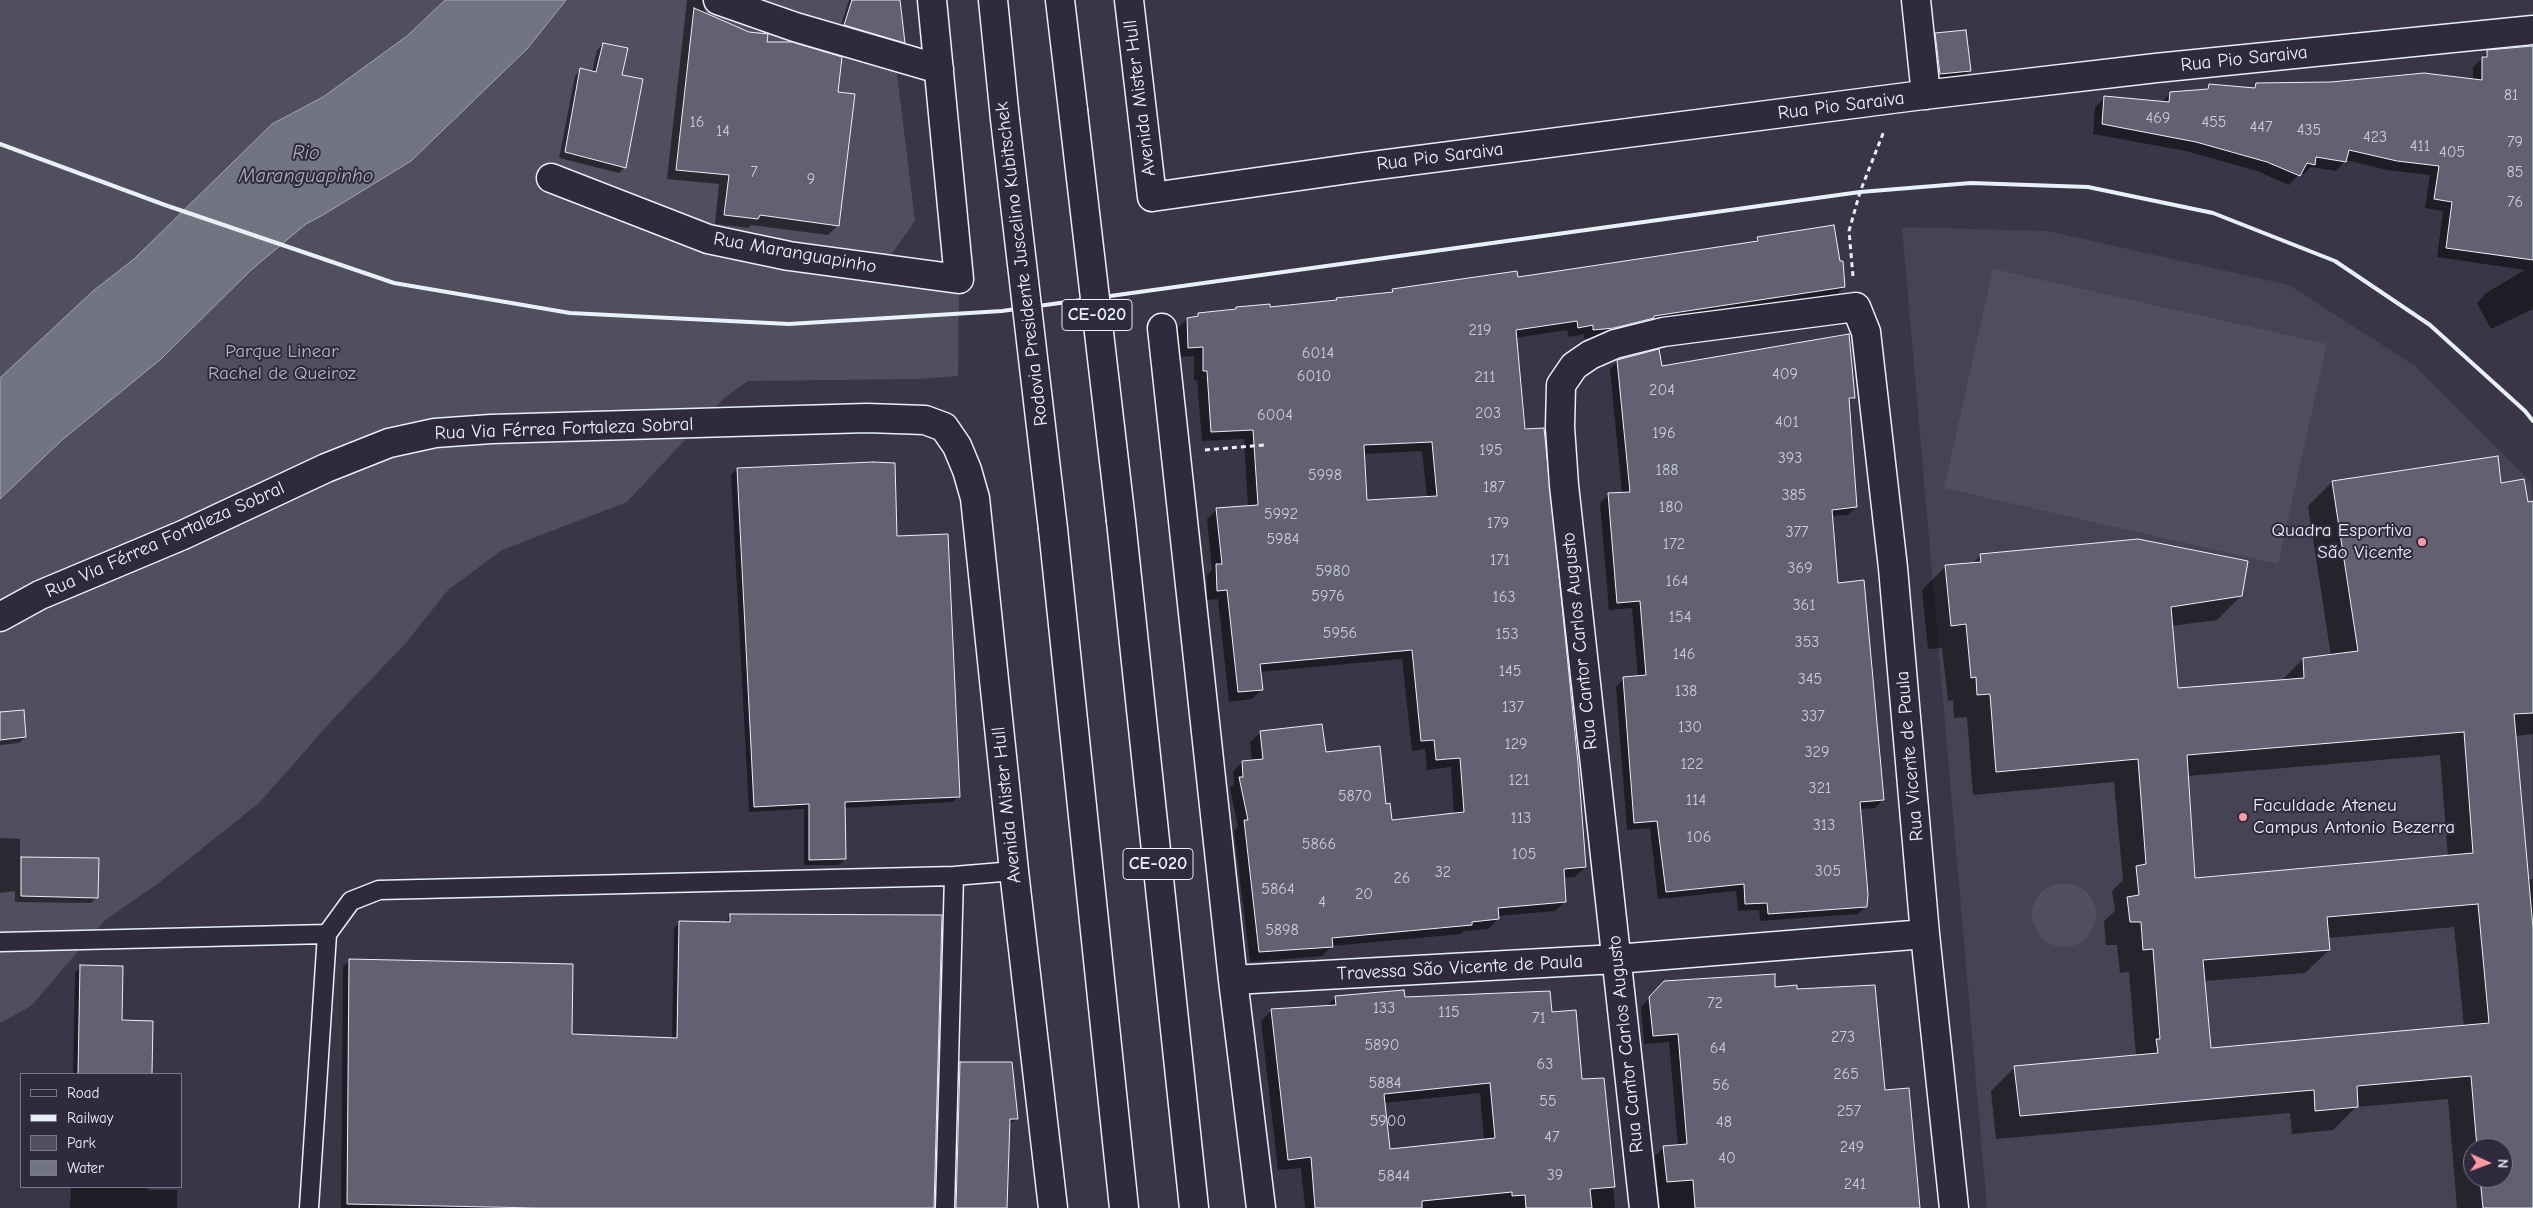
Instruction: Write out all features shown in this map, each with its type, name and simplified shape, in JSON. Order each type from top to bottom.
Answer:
[{"type":"main road","points":[[718,0],[795,27],[939,69],[932,0]]},
{"type":"main road","name":"Rodovia Presidente Juscelino Kubitschek","points":[[992,0],[1053,529],[1124,1208]]},
{"type":"main road","name":"CE-020","points":[[1060,0],[1121,521],[1194,1208]]},
{"type":"main road","name":"Avenida Mister Hull","points":[[1129,0],[1152,197]]},
{"type":"main road","points":[[1916,0],[1926,95]]},
{"type":"main road","name":"Rua Pio Saraiva","points":[[1152,197],[1362,167],[1926,95],[2156,68],[2533,30]]},
{"type":"main road","name":"Rua Maranguapinho","points":[[551,178],[708,239],[789,256],[959,279],[939,69]]},
{"type":"main road","name":"Rua Vicente de Paula","points":[[1856,307],[1866,332],[1888,529],[1954,1208]]},
{"type":"main road","name":"Rua Cantor Carlos Augusto","points":[[1644,1208],[1564,485],[1560,427],[1562,385],[1574,366],[1590,355],[1614,344],[1663,332],[1856,307]]},
{"type":"main road","points":[[1162,328],[1233,980],[1261,1208]]},
{"type":"main road","name":"Rua Via Férrea Fortaleza Sobral","points":[[0,617],[40,595],[183,535],[326,468],[389,443],[435,433],[491,429],[867,418],[925,420]]},
{"type":"main road","name":"Avenida Mister Hull","points":[[925,420],[944,427],[957,446],[967,470],[975,498],[1014,871],[1053,1208]]},
{"type":"main road","name":"Travessa São Vicente de Paula","points":[[1233,980],[1616,959],[1926,934]]},
{"type":"lane","points":[[309,1208],[327,934],[351,901],[378,890],[954,876],[1014,871]]},
{"type":"lane","points":[[946,1208],[954,876]]},
{"type":"lane","points":[[0,942],[327,934]]},
{"type":"path","points":[[1856,307],[1850,231],[1860,192],[1895,100]]},
{"type":"path","points":[[1177,452],[1265,445]]},
{"type":"shaded area","name":"Faculdade Ateneu Campus Antonio Bezerra","points":[[1902,227],[2047,231],[2289,285],[2415,366],[2532,483],[2533,1208],[1987,1208]]},
{"type":"green space","name":"Parque Linear Rachel de Queiroz","points":[[0,0],[445,0],[407,36],[516,0],[888,0],[915,221],[874,279],[959,288],[958,376],[916,379],[748,381],[724,398],[627,502],[502,550],[448,590],[405,644],[335,717],[259,803],[160,882],[104,921],[31,1006],[0,1023]]},
{"type":"green space","points":[[1993,269],[2327,344],[2278,564],[1944,488]]},
{"type":"green space","points":[[2058,883],[2070,883],[2087,892],[2094,903],[2096,915],[2094,927],[2087,938],[2070,947],[2058,947],[2046,942],[2037,933],[2032,921],[2032,909],[2037,897],[2046,888]]},
{"type":"water","name":"Rio Maranguapinho","points":[[445,0],[566,0],[527,49],[411,161],[306,224],[251,270],[161,359],[62,440],[0,499],[0,378],[93,291],[134,259],[272,124],[323,97],[407,36]]},
{"type":"building","points":[[852,0],[900,0],[905,43],[844,25]]},
{"type":"building","points":[[694,8],[749,32],[768,34],[767,42],[792,42],[842,57],[838,92],[855,94],[839,226],[760,215],[758,219],[724,215],[729,175],[676,170]]},
{"type":"building","points":[[1966,30],[1971,71],[1940,74],[1935,33]]},
{"type":"building","points":[[603,43],[628,48],[622,75],[643,79],[626,168],[565,152],[580,68],[596,72]]},
{"type":"building","points":[[2533,46],[2533,260],[2446,248],[2452,202],[2434,199],[2439,166],[2397,161],[2349,150],[2346,162],[2316,157],[2315,165],[2307,163],[2300,176],[2267,162],[2196,142],[2102,124],[2104,96],[2169,102],[2170,92],[2208,89],[2209,84],[2255,88],[2256,83],[2331,82],[2424,73],[2482,80],[2482,57],[2487,57],[2487,50]]},
{"type":"building","points":[[1834,225],[1840,261],[1843,261],[1845,287],[1654,316],[1654,318],[1614,328],[1593,330],[1593,325],[1578,328],[1577,321],[1516,330],[1525,429],[1544,428],[1578,763],[1586,867],[1564,869],[1566,902],[1498,908],[1499,919],[1472,922],[1472,925],[1332,938],[1333,947],[1259,952],[1244,820],[1248,820],[1239,777],[1243,777],[1242,761],[1263,759],[1260,731],[1322,724],[1326,752],[1380,746],[1386,804],[1390,803],[1392,820],[1464,812],[1460,758],[1436,760],[1434,740],[1421,741],[1412,650],[1260,664],[1263,690],[1238,692],[1227,590],[1217,591],[1216,564],[1222,564],[1216,508],[1258,505],[1253,430],[1211,432],[1207,371],[1203,371],[1203,347],[1188,348],[1187,318],[1198,316],[1198,313],[1236,309],[1236,307],[1270,304],[1270,307],[1337,300],[1336,298],[1393,292],[1392,289],[1517,271],[1518,277],[1758,241],[1757,237]],"holes":[[[1432,442],[1437,496],[1367,500],[1364,445]]]},
{"type":"building","points":[[1849,334],[1855,398],[1849,398],[1857,507],[1832,510],[1838,583],[1864,580],[1884,800],[1860,802],[1868,894],[1867,907],[1768,914],[1767,903],[1745,904],[1744,884],[1666,892],[1657,821],[1634,823],[1623,677],[1646,675],[1640,601],[1617,603],[1608,493],[1630,492],[1617,360],[1659,349],[1662,366]]},
{"type":"building","points":[[2498,456],[2501,483],[2524,479],[2528,502],[2533,501],[2533,713],[2514,714],[2533,928],[2533,1208],[2483,1208],[2481,1188],[2513,1188],[2513,1138],[2476,1138],[2471,1076],[2357,1086],[2358,1107],[2315,1111],[2314,1090],[2020,1116],[2014,1066],[2158,1053],[2156,1039],[2160,1039],[2153,949],[2143,950],[2141,922],[2130,922],[2127,897],[2139,895],[2136,866],[2146,864],[2138,759],[1996,772],[1990,694],[1977,695],[1976,677],[1971,678],[1966,624],[1951,626],[1945,565],[1981,562],[1980,554],[2138,539],[2248,561],[2242,596],[2171,607],[2178,688],[2304,678],[2303,658],[2358,651],[2332,481]],"holes":[[[2464,732],[2473,853],[2195,878],[2187,755]],[[2478,904],[2489,1023],[2211,1048],[2203,960],[2330,950],[2327,917]]]},
{"type":"building","points":[[873,462],[895,463],[897,536],[948,534],[960,797],[845,802],[846,859],[809,860],[809,804],[754,807],[737,468]]},
{"type":"building","points":[[24,710],[26,737],[0,740],[0,712]]},
{"type":"building","points":[[21,857],[99,858],[98,898],[21,896]]},
{"type":"building","points":[[730,914],[942,915],[934,1208],[536,1208],[347,1204],[349,959],[573,964],[572,1034],[677,1038],[679,921],[730,922]]},
{"type":"building","points":[[80,965],[123,966],[122,1020],[153,1021],[152,1073],[78,1073]]},
{"type":"building","points":[[1775,974],[1775,987],[1797,985],[1797,989],[1875,985],[1885,1090],[1909,1088],[1920,1208],[1695,1208],[1693,1180],[1667,1182],[1663,1146],[1687,1144],[1678,1034],[1653,1036],[1649,997],[1664,981]]},
{"type":"building","points":[[1404,990],[1405,997],[1550,991],[1552,1012],[1576,1010],[1582,1079],[1604,1078],[1615,1187],[1590,1189],[1592,1208],[1526,1208],[1525,1195],[1512,1196],[1512,1192],[1422,1201],[1422,1208],[1315,1208],[1311,1157],[1288,1160],[1271,1009],[1336,1005],[1335,996]],"holes":[[[1490,1083],[1495,1138],[1390,1149],[1384,1094]]]},
{"type":"building","points":[[960,1062],[1012,1062],[1018,1119],[1010,1119],[1007,1208],[956,1208]]},
{"type":"railway","points":[[0,144],[165,205],[394,283],[570,313],[789,324],[1002,311],[1860,192],[1971,183],[2088,187],[2213,213],[2335,261],[2430,325],[2525,411],[2533,421]]},
{"type":"place","name":"Quadra Esportiva São Vicente","points":[[2422,542]]},
{"type":"place","name":"Faculdade Ateneu Campus Antonio Bezerra","points":[[2243,817]]}]
